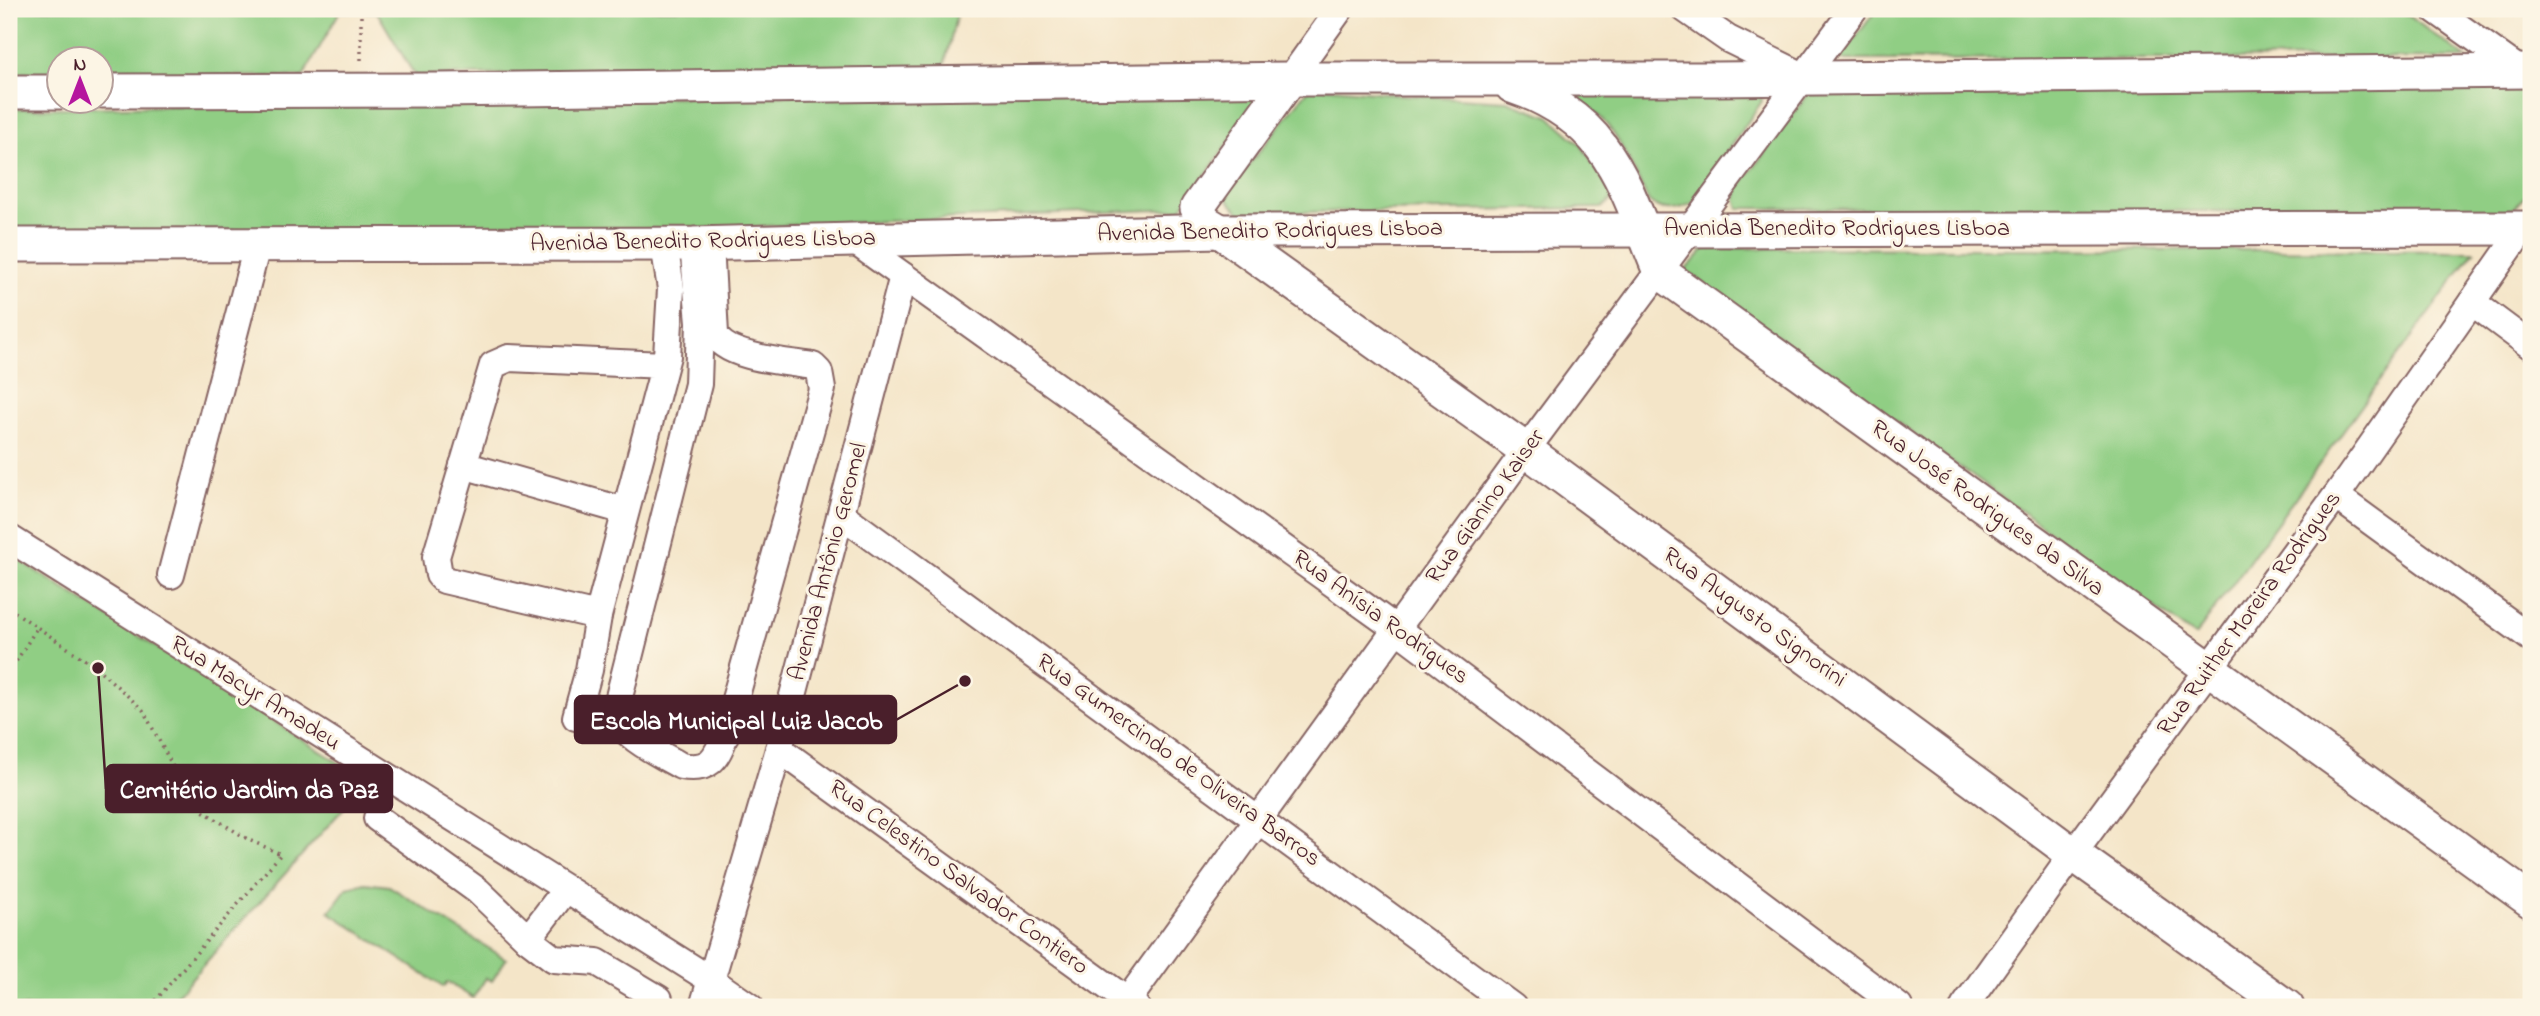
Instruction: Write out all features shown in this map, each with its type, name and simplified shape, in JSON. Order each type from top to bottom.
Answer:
[{"type":"main road","points":[[116,91],[1290,79],[1716,79],[2526,71]]},
{"type":"main road","name":"Rua Augusto Signorini","points":[[1290,79],[1197,208],[1205,222],[1220,230],[1526,450],[2073,854],[2287,1007]]},
{"type":"main road","points":[[1496,80],[1554,103],[1586,126],[1610,156],[1660,272]]},
{"type":"main road","points":[[9,92],[46,92]]},
{"type":"main road","name":"Avenida Benedito Rodrigues Lisboa","points":[[9,245],[686,244],[1220,230],[2528,225]]},
{"type":"main road","name":"Rua José Rodrigues da Silva","points":[[1660,272],[2531,901]]},
{"type":"street","points":[[1290,79],[1340,9]]},
{"type":"street","points":[[1685,9],[1728,39],[1805,77]]},
{"type":"street","name":"Rua Gianino Kaiser","points":[[1128,1005],[1526,450],[1854,9]]},
{"type":"street","points":[[2434,9],[2526,71]]},
{"type":"street","points":[[1716,79],[1729,60],[1728,39]]},
{"type":"street","name":"Rua Ruither Moreira Rodrigues","points":[[1964,1007],[2336,496],[2528,225]]},
{"type":"street","name":"Rua Anísia Rodrigues","points":[[853,240],[1398,630],[1899,1007]]},
{"type":"street","points":[[686,244],[704,291],[718,342],[726,348],[748,355],[813,366],[819,372],[822,389],[721,746],[710,763],[691,768],[681,766],[626,732],[617,722],[615,713],[694,408],[704,291]]},
{"type":"street","points":[[576,717],[589,670],[598,616],[666,361],[671,289],[686,244]]},
{"type":"street","points":[[171,575],[257,246]]},
{"type":"street","name":"Avenida Antônio Geromel","points":[[703,1007],[779,749],[903,276]]},
{"type":"street","points":[[2472,302],[2531,346]]},
{"type":"street","points":[[598,616],[444,580],[439,575],[436,557],[490,371],[499,360],[666,361]]},
{"type":"street","points":[[463,465],[625,511]]},
{"type":"street","points":[[2336,496],[2531,638]]},
{"type":"street","name":"Rua Gumercindo de Oliveira Barros","points":[[842,515],[1513,1007]]},
{"type":"street","name":"Rua Macyr Amadeu","points":[[9,538],[750,1007]]},
{"type":"street","name":"Rua Celestino Salvador Contiero","points":[[779,749],[1128,1005]]},
{"type":"street","points":[[377,818],[478,891],[528,939],[554,959],[597,962],[659,999]]},
{"type":"street","points":[[528,939],[566,889]]},
{"type":"path","points":[[252,9],[270,13],[277,9]]},
{"type":"path","points":[[361,9],[362,90]]},
{"type":"path","points":[[9,607],[97,668],[143,710],[181,782],[203,811],[249,840],[281,855],[150,1007]]},
{"type":"path","points":[[9,673],[38,626]]},
{"type":"green space","points":[[9,9],[958,9],[944,67],[415,76],[377,12],[340,11],[303,77],[116,74],[116,46],[46,46],[46,73],[9,73]]},
{"type":"green space","points":[[1877,9],[2399,9],[2466,58],[1839,60]]},
{"type":"green space","points":[[2531,81],[2531,189],[2514,208],[2504,213],[1739,208],[1736,199],[1739,187],[1810,92]]},
{"type":"green space","points":[[1311,86],[1507,101],[1549,116],[1581,145],[1614,197],[1602,208],[1240,213],[1224,196]]},
{"type":"green space","points":[[1119,89],[1256,94],[1250,113],[1181,209],[697,229],[9,231],[9,109],[46,108],[46,116],[116,116],[116,107]]},
{"type":"green space","points":[[1568,91],[1761,95],[1762,101],[1693,203],[1664,209],[1648,200],[1627,156],[1609,128],[1586,106],[1571,98]]},
{"type":"green space","points":[[1706,248],[2474,251],[2195,636],[1685,270]]},
{"type":"green space","points":[[9,554],[368,781],[166,1007],[9,1007]]},
{"type":"green space","points":[[365,883],[389,886],[506,959],[492,981],[486,978],[473,998],[447,982],[443,987],[329,912],[347,888]]},
{"type":"place","name":"Cemitério Jardim da Paz","points":[[98,668]]},
{"type":"place","name":"Escola Municipal Luiz Jacob","points":[[965,681]]}]
